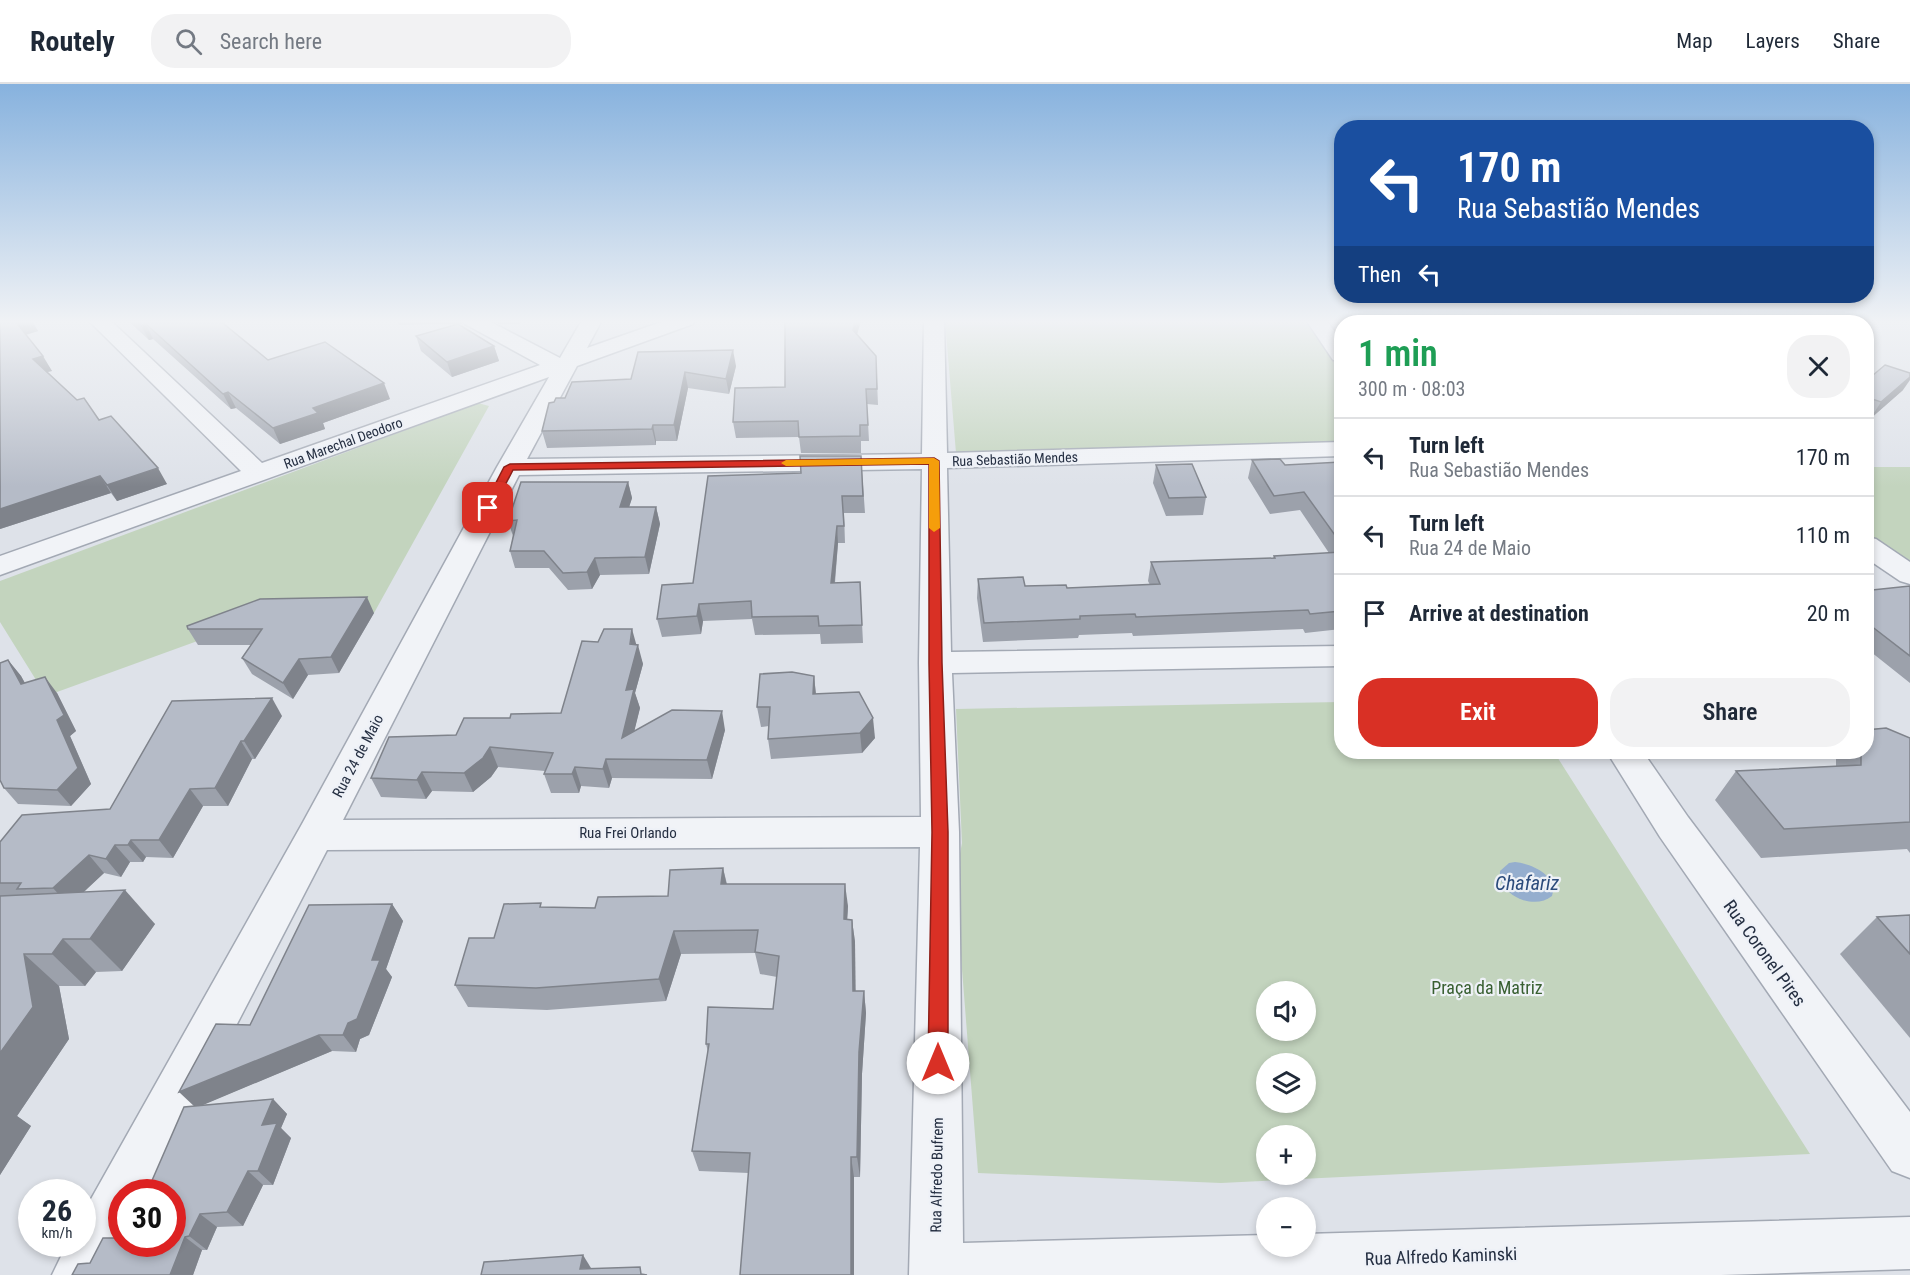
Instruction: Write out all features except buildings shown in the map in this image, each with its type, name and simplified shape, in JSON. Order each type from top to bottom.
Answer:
[{"type":"street","points":[[156,376],[259,474]]},
{"type":"street","name":"Rua Marechal Deodoro","points":[[0,566],[529,376]]},
{"type":"street","name":"Rua 24 de Maio","points":[[130,1179],[316,835],[557,376]]},
{"type":"street","name":"Rua Alfredo Bufrem","points":[[934,376],[935,663],[940,832],[936,1273]]},
{"type":"street","name":"Rua Sebastião Mendes","points":[[510,467],[934,461],[1334,449]]},
{"type":"street","points":[[1874,550],[1910,575]]},
{"type":"street","points":[[935,663],[1334,656]]},
{"type":"street","name":"Rua Coronel Pires","points":[[1629,759],[1674,827],[1910,1153]]},
{"type":"street","name":"Rua Frei Orlando","points":[[316,835],[940,832]]},
{"type":"street","name":"Rua 24 de Maio","points":[[78,1275],[108,1220]]},
{"type":"street","name":"Rua Alfredo Kaminski","points":[[936,1273],[1910,1243]]},
{"type":"green space","points":[[950,376],[1334,376],[1334,441],[956,453]]},
{"type":"green space","points":[[478,403],[489,406],[374,613],[269,615],[46,696],[0,622],[0,581]]},
{"type":"green space","points":[[1874,467],[1910,467],[1910,563],[1874,538]]},
{"type":"green space","name":"Praça da Matriz","points":[[1334,702],[1334,759],[1558,759],[1810,1154],[1316,1178],[1316,1125],[1256,1125],[1256,1181],[1221,1183],[978,1173],[955,880],[962,843],[956,709]]},
{"type":"water","name":"Chafariz","points":[[1509,863],[1529,865],[1542,872],[1551,882],[1552,896],[1536,902],[1518,898],[1511,893],[1501,880],[1500,871]]},
{"type":"slow traffic","points":[[786,463],[934,461],[934,528]]},
{"type":"route","points":[[488,508],[510,467],[934,461],[935,663],[940,832],[938,1063]]}]
